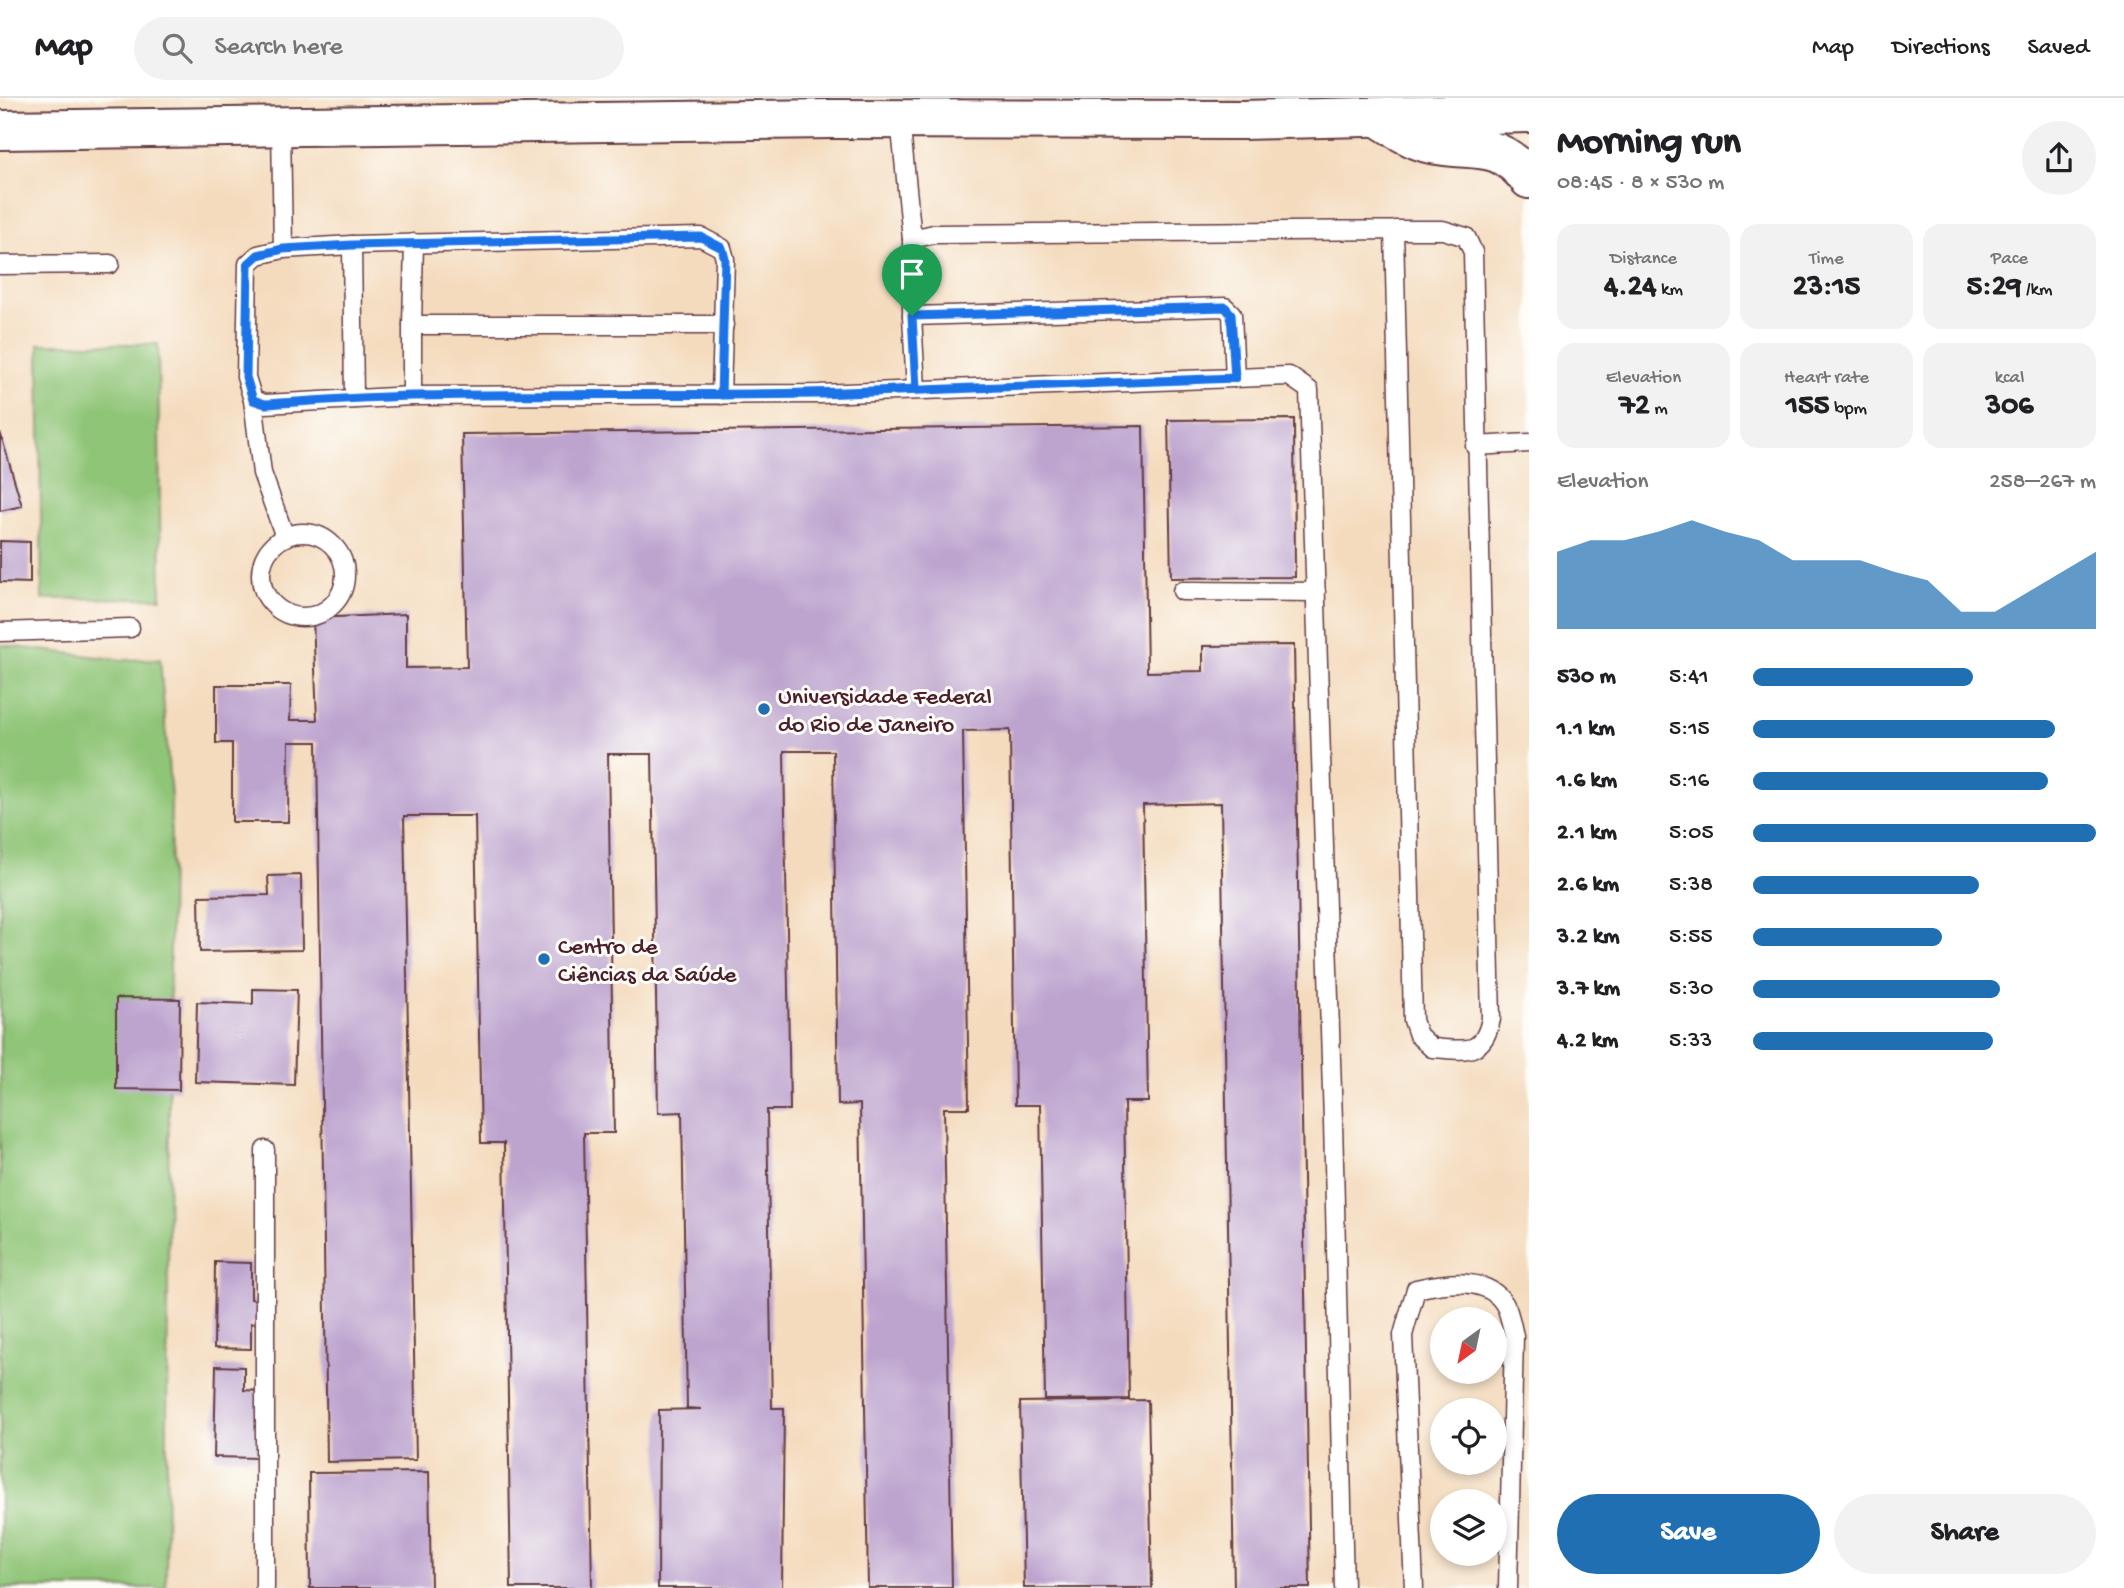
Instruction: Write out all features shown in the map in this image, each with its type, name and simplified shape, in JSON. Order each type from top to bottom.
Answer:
[{"type":"street","points":[[0,130],[900,119],[1239,109],[1376,116],[1529,113]]},
{"type":"street","points":[[1376,116],[1402,133],[1430,144],[1496,150],[1509,157],[1529,178]]},
{"type":"lane","points":[[900,119],[912,239],[916,389]]},
{"type":"lane","points":[[281,126],[283,249]]},
{"type":"lane","points":[[912,239],[934,234],[1394,230],[1459,233],[1466,237],[1473,252],[1475,446],[1491,1019],[1487,1039],[1468,1050],[1432,1048],[1418,1035],[1413,1020],[1394,230]]},
{"type":"lane","points":[[285,537],[262,473],[253,400],[246,377],[248,264],[258,255],[283,249],[352,245],[701,237],[722,248],[725,259],[721,395]]},
{"type":"lane","points":[[412,396],[414,243]]},
{"type":"lane","points":[[352,245],[354,399]]},
{"type":"lane","points":[[0,265],[110,264]]},
{"type":"lane","points":[[912,316],[1225,307],[1231,314],[1235,378]]},
{"type":"lane","points":[[412,325],[724,324]]},
{"type":"lane","points":[[253,400],[265,404],[412,396],[721,395],[1289,376],[1309,390],[1344,1588]]},
{"type":"lane","points":[[1475,446],[1529,443]]},
{"type":"lane","points":[[310,534],[333,545],[341,555],[346,580],[335,604],[327,611],[305,618],[290,615],[278,609],[267,598],[262,585],[263,564],[273,545],[285,537],[310,534]]},
{"type":"lane","points":[[1182,591],[1316,592]]},
{"type":"lane","points":[[0,632],[130,628]]},
{"type":"lane","points":[[265,1150],[265,1588]]},
{"type":"lane","points":[[1414,1588],[1403,1335],[1416,1289],[1454,1281],[1488,1289],[1506,1306],[1514,1336],[1508,1588]]},
{"type":"green space","points":[[39,344],[158,344],[161,598],[42,599]]},
{"type":"green space","points":[[0,645],[123,660],[160,659],[171,798],[166,1588],[0,1588]]},
{"type":"building","points":[[1294,419],[1295,577],[1171,578],[1168,420]]},
{"type":"building","name":"Centro de Ciências da Saúde","points":[[1143,426],[1147,672],[1203,671],[1203,646],[1294,645],[1310,1588],[1234,1588],[1221,803],[1143,805],[1148,1102],[1124,1102],[1129,1399],[1045,1400],[1040,1105],[1015,1105],[1010,730],[963,731],[969,1108],[944,1108],[952,1588],[868,1588],[860,1104],[838,1105],[833,751],[784,751],[790,1110],[767,1110],[772,1408],[784,1408],[782,1588],[658,1588],[659,1410],[701,1409],[687,1408],[682,1112],[658,1113],[652,754],[608,754],[614,1133],[584,1133],[592,1588],[511,1588],[504,1143],[481,1143],[475,816],[404,816],[416,1460],[327,1462],[317,742],[289,742],[288,822],[232,822],[232,743],[216,743],[216,685],[291,685],[290,720],[317,720],[313,618],[406,614],[406,668],[467,667],[462,434]]},
{"type":"building","points":[[0,432],[22,506],[0,511]]},
{"type":"building","points":[[0,541],[30,542],[30,583],[0,582]]},
{"type":"building","points":[[301,875],[302,950],[200,952],[199,896],[269,895],[268,876]]},
{"type":"building","points":[[253,989],[297,990],[294,1085],[195,1082],[197,1002],[253,1004]]},
{"type":"building","points":[[116,998],[180,999],[179,1090],[116,1089]]},
{"type":"building","points":[[215,1262],[251,1263],[251,1299],[264,1302],[264,1324],[251,1323],[251,1349],[214,1348]]},
{"type":"building","points":[[216,1366],[244,1367],[244,1390],[259,1391],[258,1458],[214,1457]]},
{"type":"building","points":[[1148,1400],[1152,1588],[1024,1588],[1020,1402]]},
{"type":"building","points":[[429,1472],[431,1588],[310,1588],[309,1473]]},
{"type":"place","name":"Universidade Federal do Rio de Janeiro","points":[[764,709]]},
{"type":"place","name":"Centro de Ciências da Saúde","points":[[544,959]]},
{"type":"route","points":[[912,316],[916,389],[820,394],[721,395],[412,396],[265,404],[253,400],[248,393],[246,377],[248,264],[258,255],[283,249],[352,245],[701,237],[722,248],[725,259],[721,395],[820,394],[1235,378],[1231,314],[1225,307],[912,316]]}]
